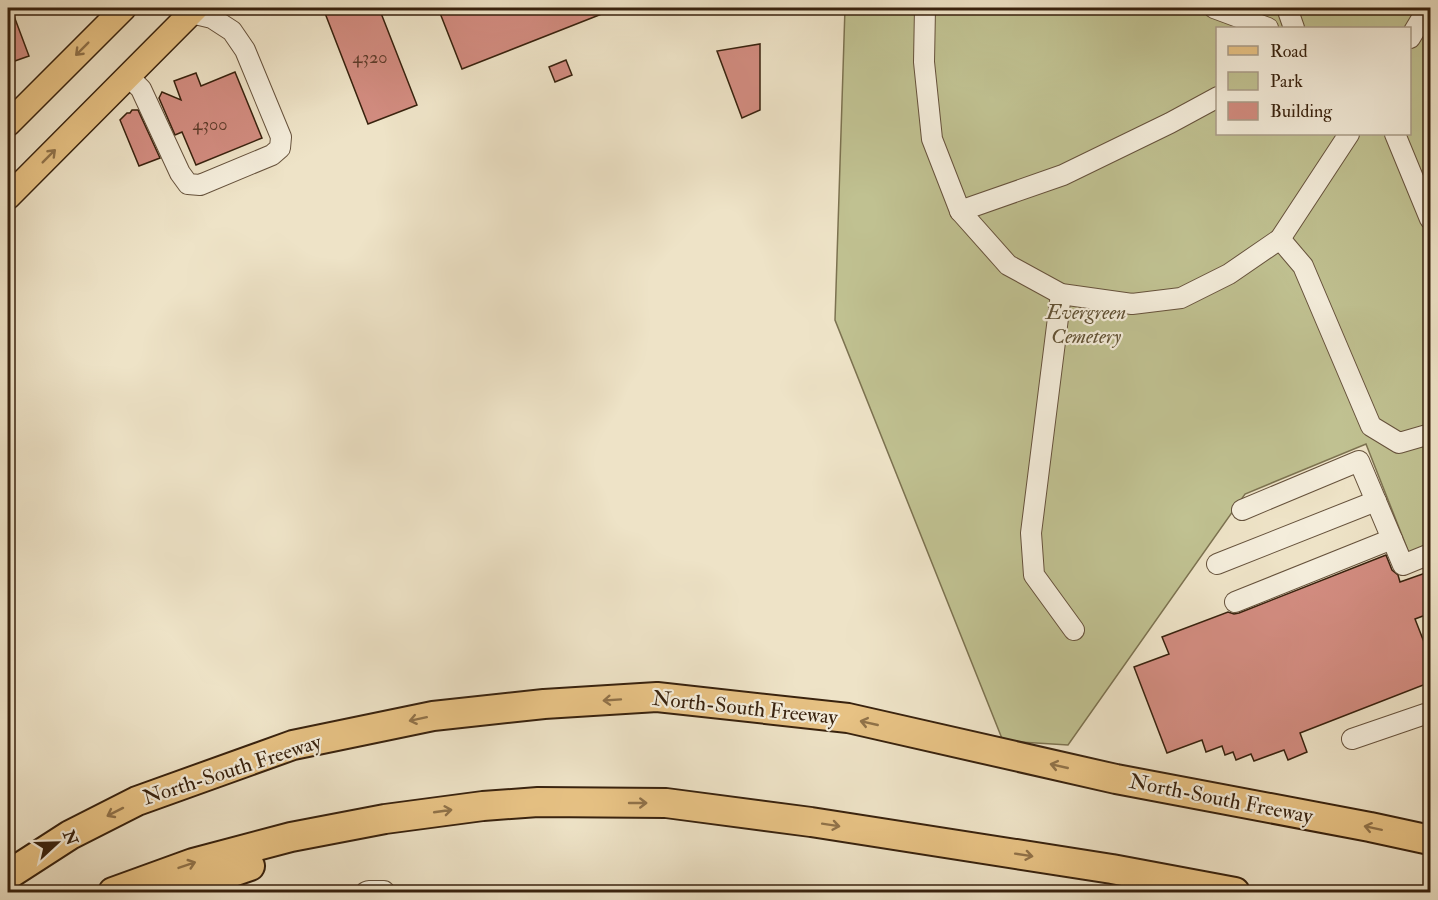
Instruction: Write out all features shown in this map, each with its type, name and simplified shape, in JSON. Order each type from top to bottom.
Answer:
[{"type":"highway","name":"North-South Freeway","points":[[8,875],[70,835],[137,801],[292,745],[433,716],[544,704],[657,697],[848,718],[1116,779],[1431,840]]},
{"type":"highway","points":[[112,892],[193,863],[291,837],[386,819],[483,806],[538,802],[666,803],[846,827],[1101,867],[1235,892]]},
{"type":"highway","points":[[174,892],[386,819]]},
{"type":"highway","points":[[8,863],[70,835]]},
{"type":"main road","points":[[8,124],[124,8]]},
{"type":"main road","points":[[8,197],[191,9]]},
{"type":"lane","points":[[926,8],[924,62],[932,139],[960,211],[1008,265],[1061,294],[1132,304],[1181,298],[1229,274],[1280,239],[1348,135]]},
{"type":"lane","points":[[1214,8],[1265,27]]},
{"type":"lane","points":[[1287,8],[1294,27]]},
{"type":"lane","points":[[1411,36],[1428,8]]},
{"type":"lane","points":[[128,76],[141,89],[180,173],[188,184],[200,185],[272,156],[280,148],[281,137],[245,50],[232,31],[212,18],[191,9]]},
{"type":"lane","points":[[960,211],[1063,175],[1216,98]]},
{"type":"lane","points":[[1395,135],[1431,219]]},
{"type":"lane","points":[[1280,239],[1303,266],[1371,426],[1399,443],[1431,434]]},
{"type":"lane","points":[[1061,294],[1031,533],[1034,575],[1074,630]]},
{"type":"lane","points":[[1242,510],[1359,460],[1403,564],[1431,554]]},
{"type":"lane","points":[[1217,564],[1376,501]]},
{"type":"lane","points":[[1235,602],[1392,539]]},
{"type":"lane","points":[[1352,739],[1429,714]]},
{"type":"lane","points":[[366,892],[385,892]]},
{"type":"green space","name":"Evergreen Cemetery","points":[[845,8],[1430,8],[1430,544],[1409,553],[1366,444],[1245,494],[1068,745],[1003,741],[835,320]]},
{"type":"building","points":[[8,8],[11,8],[29,56],[12,62],[8,49]]},
{"type":"building","points":[[323,8],[379,8],[417,105],[368,124]]},
{"type":"building","points":[[438,8],[617,8],[462,69]]},
{"type":"building","points":[[760,44],[760,110],[742,118],[717,51]]},
{"type":"building","points":[[566,60],[572,75],[555,82],[549,67]]},
{"type":"building","points":[[235,72],[262,138],[196,165],[182,132],[175,135],[159,98],[162,92],[181,100],[174,81],[196,73],[201,86]]},
{"type":"building","points":[[132,110],[138,110],[160,158],[139,166],[120,120]]},
{"type":"building","points":[[1386,555],[1400,582],[1431,571],[1431,613],[1415,619],[1431,660],[1431,682],[1300,733],[1307,752],[1288,760],[1284,750],[1254,761],[1251,754],[1236,760],[1233,752],[1225,755],[1222,746],[1206,752],[1202,740],[1167,753],[1134,667],[1169,654],[1162,637],[1228,612],[1239,613]]}]
